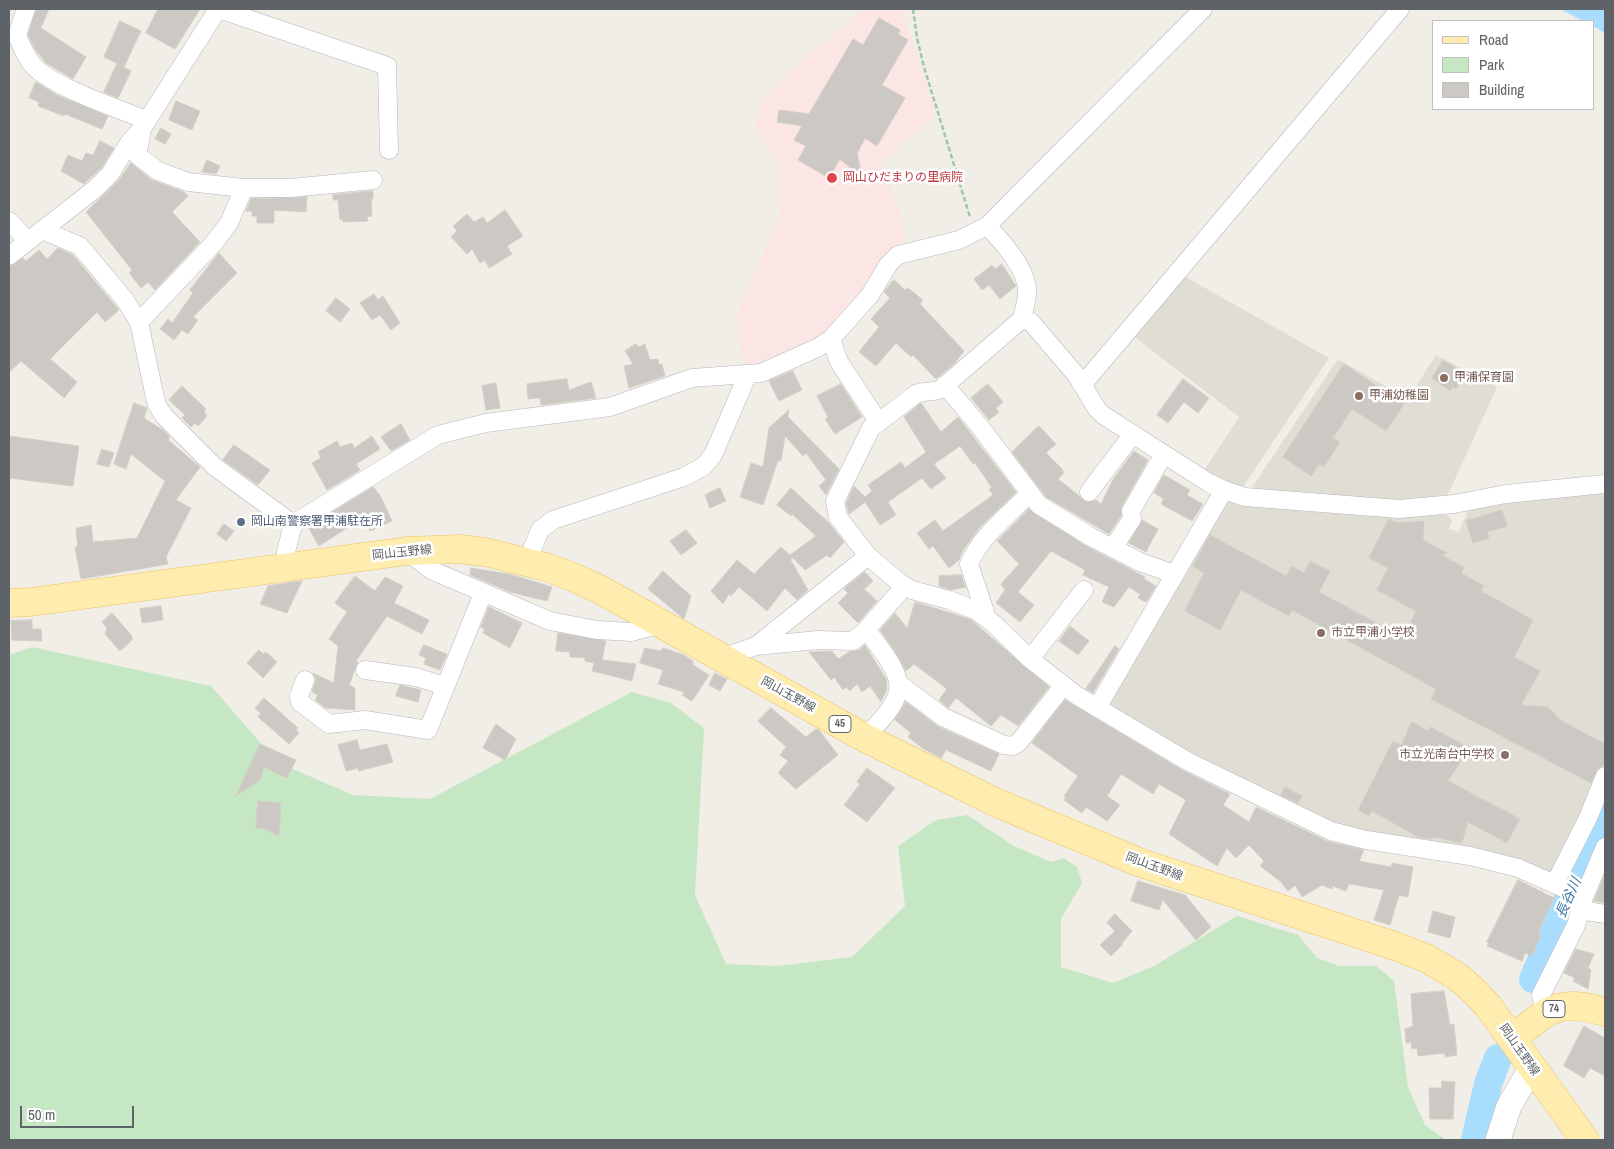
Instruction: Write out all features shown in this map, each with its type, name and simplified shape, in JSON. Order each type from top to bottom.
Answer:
[{"type":"main road","name":"岡山玉野線","points":[[9,603],[407,551],[460,550],[485,552],[546,567],[594,587],[865,738],[997,803],[1140,863],[1395,946],[1426,958],[1458,977],[1474,991],[1512,1039],[1585,1140]]},
{"type":"main road","name":"74","points":[[1512,1039],[1544,1014],[1561,1006],[1572,1004],[1605,1012]]},
{"type":"main road","points":[[1498,1140],[1509,1106],[1532,1067]]},
{"type":"street","points":[[26,9],[17,35],[24,53],[38,70],[64,85],[144,124]]},
{"type":"street","points":[[9,256],[95,190],[110,174],[219,9],[388,66],[389,150]]},
{"type":"street","points":[[287,568],[286,552],[293,524],[438,435],[486,423],[610,407],[692,378],[761,374],[819,347],[831,339],[870,295],[892,259],[905,252],[960,240],[982,229],[1203,9]]},
{"type":"street","points":[[1083,384],[1400,9]]},
{"type":"street","points":[[144,124],[136,155],[158,172],[188,182],[244,188],[291,188],[373,180]]},
{"type":"street","points":[[139,322],[214,243],[229,223],[244,188]]},
{"type":"street","points":[[9,221],[28,241]]},
{"type":"street","points":[[982,229],[1010,251],[1026,281],[1028,291],[1022,319],[945,385],[935,392],[922,391],[916,394],[878,421],[866,437],[836,500],[838,517],[868,556],[905,586],[975,610],[1030,659],[1064,685],[1098,708],[1187,761],[1331,831],[1366,840],[1470,856],[1518,868],[1572,894],[1605,914]]},
{"type":"street","points":[[42,230],[80,246],[139,322],[157,405],[164,416],[215,467],[293,524]]},
{"type":"street","points":[[1022,319],[1031,322],[1083,384],[1097,409],[1164,454],[1224,490],[1246,497],[1399,509],[1454,504],[1506,494],[1605,484]]},
{"type":"street","points":[[831,339],[839,362],[878,421]]},
{"type":"street","points":[[527,562],[540,530],[554,520],[684,477],[704,466],[713,455],[748,374]]},
{"type":"street","points":[[945,385],[981,428],[1038,505],[1140,562],[1174,574]]},
{"type":"street","points":[[1089,492],[1133,434]]},
{"type":"street","points":[[1113,548],[1132,519],[1132,511],[1164,454]]},
{"type":"street","points":[[1098,708],[1224,490]]},
{"type":"street","points":[[986,618],[969,564],[973,554],[988,536],[1029,494]]},
{"type":"street","points":[[407,551],[431,570],[550,621],[588,628],[631,632],[661,624]]},
{"type":"street","points":[[756,646],[868,556]]},
{"type":"street","points":[[721,658],[756,646],[818,640],[853,641],[866,630],[905,586]]},
{"type":"street","points":[[1030,659],[1084,590]]},
{"type":"street","points":[[304,680],[299,696],[300,702],[329,724],[365,720],[428,730],[483,593]]},
{"type":"street","points":[[865,738],[890,708],[898,691],[898,684],[887,657],[866,630]]},
{"type":"street","points":[[365,670],[416,676],[446,686]]},
{"type":"street","points":[[898,684],[943,717],[1004,745],[1013,746],[1019,742],[1064,685]]},
{"type":"street","points":[[1544,1014],[1541,995],[1576,925],[1572,894],[1588,818],[1605,776]]},
{"type":"street","points":[[1572,894],[1605,847]]},
{"type":"path","points":[[913,9],[924,67],[955,170],[982,229]]},
{"type":"shaded area","name":"岡山ひだまりの里病院","points":[[866,9],[902,9],[936,113],[881,164],[903,219],[904,239],[865,294],[821,341],[749,371],[739,345],[737,314],[779,216],[778,162],[755,125],[761,104],[791,70],[857,14]]},
{"type":"shaded area","points":[[1184,276],[1329,358],[1241,490],[1203,472],[1239,417],[1133,336]]},
{"type":"shaded area","points":[[1436,355],[1497,387],[1445,501],[1402,505],[1249,492],[1338,359],[1408,399]]},
{"type":"shaded area","points":[[1605,491],[1605,771],[1555,875],[1318,822],[1102,707],[1221,503],[1229,501],[1367,516],[1447,515],[1452,520],[1449,529],[1459,532],[1468,511],[1499,502]]},
{"type":"green space","points":[[32,647],[211,686],[277,762],[353,795],[430,799],[632,692],[671,703],[704,728],[695,895],[726,964],[777,966],[852,957],[905,906],[898,846],[936,820],[967,815],[1014,846],[1051,862],[1064,858],[1077,867],[1082,883],[1061,919],[1061,967],[1113,983],[1154,966],[1237,916],[1298,935],[1317,958],[1339,966],[1376,966],[1394,981],[1408,1087],[1425,1125],[1446,1140],[9,1140],[9,655]]},
{"type":"water","points":[[1560,9],[1605,9],[1605,33],[1594,27],[1594,20],[1581,20]]},
{"type":"building","points":[[36,9],[49,9],[41,28],[86,57],[73,79],[46,63],[35,49],[28,35]]},
{"type":"building","points":[[158,9],[200,9],[175,49],[146,33]]},
{"type":"building","points":[[879,18],[900,30],[898,34],[908,40],[882,85],[905,98],[877,146],[865,138],[857,154],[863,179],[840,159],[829,178],[798,160],[806,146],[794,140],[802,126],[777,122],[779,110],[809,114],[853,39],[863,45]]},
{"type":"building","points":[[120,21],[141,31],[124,67],[104,57]]},
{"type":"building","points":[[117,64],[131,71],[118,98],[104,92]]},
{"type":"building","points":[[36,82],[57,95],[108,116],[102,129],[65,114],[64,116],[38,106],[39,102],[29,98]]},
{"type":"building","points":[[176,101],[200,111],[192,130],[169,120]]},
{"type":"building","points":[[161,128],[171,134],[165,144],[155,139]]},
{"type":"building","points":[[100,141],[114,148],[102,167],[84,184],[61,171],[68,155],[82,161],[86,153],[93,155]]},
{"type":"building","points":[[207,160],[220,166],[216,174],[202,172]]},
{"type":"building","points":[[131,163],[152,180],[184,192],[188,196],[172,212],[200,242],[155,290],[148,282],[141,288],[129,273],[132,270],[86,212],[118,181]]},
{"type":"building","points":[[373,191],[373,199],[371,199],[372,216],[367,217],[368,221],[343,222],[343,219],[340,220],[338,200],[333,200],[333,195]]},
{"type":"building","points":[[307,197],[306,212],[274,210],[274,223],[257,223],[257,216],[252,216],[252,211],[246,211],[251,199]]},
{"type":"building","points":[[505,210],[523,236],[507,246],[512,254],[489,268],[485,260],[480,263],[472,249],[467,254],[451,237],[457,231],[453,226],[467,214],[474,222],[483,217],[487,223]]},
{"type":"building","points":[[58,248],[73,255],[119,310],[105,322],[97,312],[50,359],[77,382],[64,398],[21,361],[9,372],[9,266],[23,258],[26,261],[39,250],[47,259]]},
{"type":"building","points":[[219,253],[237,273],[193,317],[198,320],[188,334],[182,330],[174,340],[160,329],[168,319],[172,323],[193,293],[190,290]]},
{"type":"building","points":[[1002,264],[1016,286],[1000,299],[989,285],[982,290],[974,279],[992,265],[995,269]]},
{"type":"building","points":[[894,280],[905,290],[908,288],[923,300],[920,304],[964,351],[954,364],[936,379],[913,355],[911,357],[896,343],[876,366],[859,352],[879,327],[871,319],[890,298],[884,292]]},
{"type":"building","points":[[374,294],[378,300],[383,296],[400,323],[391,330],[380,315],[372,320],[360,303]]},
{"type":"building","points":[[336,298],[350,309],[340,322],[326,311]]},
{"type":"building","points":[[636,344],[638,347],[645,344],[650,360],[658,359],[659,365],[662,364],[665,376],[629,388],[624,366],[633,364],[625,351]]},
{"type":"building","points":[[1443,360],[1465,373],[1456,389],[1453,387],[1450,391],[1432,378]]},
{"type":"building","points":[[1344,364],[1404,404],[1386,431],[1352,409],[1333,438],[1340,442],[1324,467],[1319,464],[1311,476],[1283,457]]},
{"type":"building","points":[[793,371],[802,390],[779,401],[769,381]]},
{"type":"building","points":[[567,379],[569,390],[591,382],[596,398],[541,405],[540,398],[528,399],[527,384]]},
{"type":"building","points":[[1183,379],[1209,398],[1198,413],[1184,402],[1168,423],[1157,415]]},
{"type":"building","points":[[496,383],[500,408],[486,410],[482,386]]},
{"type":"building","points":[[841,384],[862,417],[835,434],[825,419],[828,417],[817,396]]},
{"type":"building","points":[[988,384],[1003,402],[996,408],[999,412],[989,420],[971,398]]},
{"type":"building","points":[[182,386],[206,409],[204,412],[207,416],[198,426],[195,423],[191,427],[182,418],[185,415],[169,400]]},
{"type":"building","points":[[134,403],[147,408],[144,418],[163,430],[170,437],[168,440],[200,467],[176,500],[191,508],[166,557],[168,564],[81,579],[75,547],[78,547],[77,528],[91,525],[93,542],[137,538],[165,481],[131,454],[126,469],[114,464]]},
{"type":"building","points":[[921,403],[941,432],[958,417],[1016,492],[979,528],[963,550],[959,560],[949,568],[933,546],[929,549],[917,533],[935,520],[943,531],[993,495],[989,489],[992,488],[975,463],[973,464],[960,446],[934,464],[946,478],[931,489],[922,478],[888,502],[896,515],[880,525],[865,502],[849,514],[846,503],[854,486],[865,497],[872,491],[868,485],[901,462],[905,468],[926,452],[904,417]]},
{"type":"building","points":[[789,410],[788,417],[839,469],[826,495],[819,486],[826,480],[806,453],[803,456],[785,436],[781,461],[778,460],[763,505],[740,497],[751,463],[763,467],[769,428]]},
{"type":"building","points":[[401,424],[410,440],[391,451],[381,437]]},
{"type":"building","points":[[1039,426],[1056,444],[1046,453],[1064,473],[1058,479],[1087,502],[1096,500],[1101,504],[1114,478],[1134,451],[1148,460],[1122,506],[1121,516],[1109,534],[1046,497],[1012,452]]},
{"type":"building","points":[[9,436],[79,446],[73,486],[9,478]]},
{"type":"building","points":[[372,436],[380,449],[356,464],[360,470],[327,490],[312,463],[321,458],[318,452],[337,441],[340,447],[352,443],[354,448]]},
{"type":"building","points":[[234,445],[270,470],[258,485],[223,460]]},
{"type":"building","points":[[102,449],[114,453],[109,467],[97,464]]},
{"type":"building","points":[[1164,475],[1190,490],[1187,495],[1203,504],[1192,521],[1161,504],[1164,499],[1154,493]]},
{"type":"building","points":[[373,487],[380,495],[392,521],[370,531],[364,517],[319,546],[308,527]]},
{"type":"building","points":[[720,488],[726,501],[710,508],[705,495]]},
{"type":"building","points":[[791,488],[829,523],[844,542],[830,558],[827,555],[805,570],[790,555],[816,536],[792,514],[791,516],[777,505]]},
{"type":"building","points":[[1029,509],[1086,546],[1145,577],[1144,579],[1156,586],[1146,602],[1138,598],[1140,594],[1129,587],[1114,607],[1102,602],[1109,587],[1083,575],[1085,570],[1051,551],[1018,592],[1034,605],[1020,622],[996,603],[1005,590],[1001,584],[1019,564],[997,541]]},
{"type":"building","points":[[1502,510],[1507,526],[1487,532],[1489,538],[1473,543],[1466,521]]},
{"type":"building","points":[[1389,519],[1398,523],[1424,521],[1423,540],[1447,553],[1441,555],[1464,567],[1461,573],[1484,586],[1481,591],[1533,620],[1514,657],[1540,671],[1521,705],[1548,707],[1560,720],[1605,744],[1605,765],[1598,768],[1591,783],[1431,699],[1436,689],[1292,610],[1289,616],[1241,590],[1220,630],[1185,611],[1204,573],[1193,566],[1210,535],[1286,576],[1292,566],[1304,573],[1310,561],[1330,571],[1319,592],[1403,637],[1416,611],[1377,590],[1388,568],[1369,558]]},
{"type":"building","points":[[1142,520],[1158,529],[1146,552],[1129,543]]},
{"type":"building","points":[[224,524],[234,531],[226,541],[217,534]]},
{"type":"building","points":[[686,530],[697,543],[681,555],[670,541]]},
{"type":"building","points":[[781,547],[793,558],[790,559],[808,590],[797,600],[785,588],[767,611],[739,587],[731,596],[729,594],[723,604],[711,591],[737,560],[754,574]]},
{"type":"building","points":[[471,568],[509,574],[552,587],[547,601],[510,592],[470,575]]},
{"type":"building","points":[[663,571],[691,596],[684,619],[648,589]]},
{"type":"building","points":[[865,572],[873,581],[864,589],[877,601],[858,623],[838,603],[848,593],[844,589]]},
{"type":"building","points":[[961,575],[966,587],[951,590],[939,586],[939,576]]},
{"type":"building","points":[[355,576],[375,591],[385,577],[403,586],[394,603],[429,620],[422,634],[387,616],[356,661],[358,662],[349,685],[355,688],[355,710],[326,708],[315,700],[318,695],[312,692],[316,679],[313,673],[334,683],[338,646],[329,639],[347,612],[335,603]]},
{"type":"building","points":[[302,581],[287,613],[260,604],[268,586]]},
{"type":"building","points":[[915,602],[970,619],[1049,687],[1018,726],[1001,715],[991,726],[956,698],[948,708],[939,700],[947,689],[914,664],[906,671],[880,630],[895,613],[907,628]]},
{"type":"building","points":[[161,606],[163,620],[142,623],[140,609]]},
{"type":"building","points":[[489,607],[522,623],[510,648],[483,633],[485,629],[481,627]]},
{"type":"building","points":[[112,613],[132,636],[132,640],[120,651],[105,634],[107,628],[102,622]]},
{"type":"building","points":[[32,620],[32,629],[41,629],[42,641],[12,640],[11,621]]},
{"type":"building","points":[[1070,626],[1089,641],[1078,655],[1059,641]]},
{"type":"building","points":[[558,633],[606,641],[602,660],[636,664],[632,681],[592,671],[594,663],[585,661],[585,658],[570,657],[570,652],[556,651]]},
{"type":"building","points":[[424,645],[447,654],[440,670],[424,664],[426,658],[419,655]]},
{"type":"building","points":[[865,645],[886,679],[887,689],[881,702],[870,686],[862,692],[857,684],[850,691],[846,687],[843,690],[834,677],[831,680],[809,652],[832,651],[838,659],[849,652],[859,650]]},
{"type":"building","points":[[1115,646],[1119,649],[1093,693],[1086,689]]},
{"type":"building","points":[[645,648],[661,651],[663,648],[684,655],[693,661],[693,665],[709,675],[692,701],[682,695],[684,692],[658,684],[663,670],[640,663]]},
{"type":"building","points":[[259,650],[263,654],[266,652],[277,662],[263,678],[247,663]]},
{"type":"building","points":[[715,673],[727,679],[720,691],[709,685]]},
{"type":"building","points":[[400,685],[421,690],[418,702],[396,696]]},
{"type":"building","points":[[264,698],[298,728],[296,730],[299,733],[289,744],[258,717],[261,713],[255,709]]},
{"type":"building","points":[[1065,700],[1182,770],[1230,794],[1223,805],[1249,822],[1256,807],[1327,841],[1364,850],[1359,861],[1391,867],[1392,863],[1413,867],[1408,897],[1399,895],[1390,925],[1374,920],[1384,890],[1349,884],[1346,891],[1333,886],[1332,889],[1322,885],[1302,897],[1295,885],[1288,891],[1280,881],[1260,866],[1264,861],[1249,845],[1236,858],[1227,848],[1217,866],[1169,834],[1186,800],[1159,784],[1153,794],[1121,774],[1107,796],[1120,805],[1107,821],[1086,807],[1082,813],[1064,800],[1066,797],[1064,796],[1078,776],[1032,743]]},
{"type":"building","points":[[906,702],[939,727],[999,754],[991,771],[946,750],[941,758],[924,749],[908,737],[911,733],[895,720]]},
{"type":"building","points":[[771,708],[806,737],[816,729],[819,730],[838,755],[796,789],[778,773],[788,761],[780,755],[786,747],[758,721]]},
{"type":"building","points":[[1412,722],[1428,731],[1430,727],[1472,749],[1465,754],[1448,781],[1520,819],[1507,843],[1468,822],[1462,843],[1434,837],[1431,839],[1418,837],[1372,811],[1369,816],[1358,810],[1393,741],[1401,745]]},
{"type":"building","points":[[496,724],[516,739],[505,760],[483,748]]},
{"type":"building","points":[[357,740],[360,750],[387,744],[393,762],[359,771],[358,768],[346,771],[338,745]]},
{"type":"building","points":[[260,744],[296,760],[287,778],[264,767],[260,780],[236,796]]},
{"type":"building","points":[[867,768],[895,788],[867,822],[844,805],[860,784],[857,782]]},
{"type":"building","points":[[1285,787],[1302,796],[1298,803],[1281,795]]},
{"type":"building","points":[[258,801],[281,803],[279,836],[265,829],[256,828]]},
{"type":"building","points":[[1605,874],[1605,903],[1594,901]]},
{"type":"building","points":[[1518,880],[1554,898],[1538,933],[1541,935],[1532,956],[1525,953],[1522,961],[1487,946],[1489,943],[1487,942]]},
{"type":"building","points":[[1138,881],[1185,895],[1211,927],[1196,940],[1163,900],[1159,910],[1131,901]]},
{"type":"building","points":[[1433,911],[1455,917],[1450,938],[1428,932]]},
{"type":"building","points":[[1115,914],[1132,931],[1111,956],[1100,945],[1115,931],[1107,923]]},
{"type":"building","points":[[1576,949],[1594,954],[1588,968],[1591,970],[1588,989],[1573,981],[1575,978],[1564,973]]},
{"type":"building","points":[[1444,991],[1450,1025],[1454,1024],[1457,1055],[1445,1057],[1445,1053],[1418,1056],[1417,1048],[1412,1049],[1411,1042],[1406,1043],[1405,1029],[1413,1026],[1411,994]]},
{"type":"building","points":[[1584,1026],[1605,1038],[1605,1076],[1590,1068],[1584,1078],[1564,1066]]},
{"type":"building","points":[[1442,1081],[1455,1082],[1453,1119],[1430,1119],[1429,1088],[1441,1088]]},
{"type":"waterway","name":"長谷川","points":[[1533,979],[1605,817]]},
{"type":"waterway","name":"長谷川","points":[[1475,1140],[1488,1084],[1498,1058]]},
{"type":"place","name":"岡山ひだまりの里病院","points":[[832,178]]},
{"type":"place","name":"甲浦保育園","points":[[1444,378]]},
{"type":"place","name":"甲浦幼稚園","points":[[1359,396]]},
{"type":"place","name":"岡山南警察署甲浦駐在所","points":[[241,522]]},
{"type":"place","name":"市立甲浦小学校","points":[[1321,633]]},
{"type":"place","name":"市立光南台中学校","points":[[1505,755]]}]
